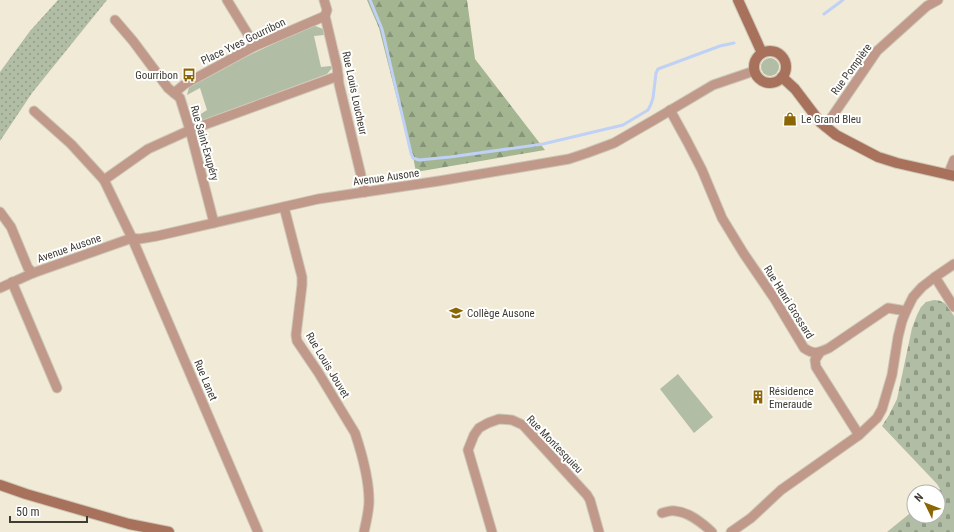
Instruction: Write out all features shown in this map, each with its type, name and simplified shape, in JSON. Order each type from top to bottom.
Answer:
[{"type":"street","points":[[228,0],[255,46]]},
{"type":"street","name":"Rue Louis Loucheur","points":[[324,0],[327,10],[325,16],[337,67],[339,84],[365,192]]},
{"type":"street","points":[[738,0],[762,53]]},
{"type":"street","name":"Rue Pompière","points":[[825,127],[877,51],[927,6],[938,0]]},
{"type":"street","name":"Place Yves Gourribon","points":[[174,93],[181,86],[255,46],[325,16]]},
{"type":"street","name":"Rue Saint-Exupéry","points":[[115,20],[133,41],[168,88],[180,98],[190,130],[214,223]]},
{"type":"street","points":[[773,51],[782,56],[785,61],[786,66],[782,77],[774,82],[766,82],[758,78],[754,71],[755,60],[762,53],[773,51]]},
{"type":"street","name":"Avenue Ausone","points":[[0,288],[33,273],[132,238],[139,239],[324,198],[439,181],[569,159],[614,143],[713,85],[754,71]]},
{"type":"street","points":[[104,180],[148,149],[190,130],[338,76]]},
{"type":"street","points":[[782,77],[795,89],[825,127],[878,158],[951,175],[954,160]]},
{"type":"street","name":"Rue Henri Grossard","points":[[670,110],[702,170],[722,218],[744,254],[774,298],[804,348],[810,352],[820,352]]},
{"type":"street","name":"Rue Lanet","points":[[34,111],[71,144],[104,180],[132,238],[258,532]]},
{"type":"street","name":"Rue Louis Jouvet","points":[[284,207],[302,277],[296,335],[297,341],[318,372],[357,438],[367,478],[369,502],[364,532]]},
{"type":"street","points":[[0,212],[11,226],[28,268],[33,273]]},
{"type":"street","points":[[731,532],[752,518],[781,490],[859,435],[877,418],[882,409],[892,374],[898,337],[906,311],[913,298],[922,287],[954,264]]},
{"type":"street","points":[[935,277],[954,307]]},
{"type":"street","points":[[12,282],[57,388]]},
{"type":"street","points":[[859,435],[816,367],[815,360],[820,352],[829,348],[888,308],[906,311]]},
{"type":"street","name":"Rue Montesquieu","points":[[492,532],[468,450],[474,435],[479,428],[499,419],[512,420],[523,425],[587,495],[590,500],[599,532]]},
{"type":"street","points":[[0,485],[129,524],[169,532]]},
{"type":"street","points":[[662,513],[674,510],[687,514],[712,532]]},
{"type":"green space","points":[[58,0],[107,0],[32,93],[0,141],[0,72],[30,31]]},
{"type":"green space","points":[[367,0],[467,0],[475,59],[545,150],[416,172],[379,28]]},
{"type":"green space","points":[[313,25],[323,29],[324,35],[314,36],[321,67],[331,66],[332,68],[327,74],[198,122],[193,119],[207,110],[200,88],[187,95],[189,87],[192,84],[220,69]]},
{"type":"green space","points":[[766,58],[774,58],[779,63],[777,74],[774,76],[766,76],[761,71],[761,63]]},
{"type":"green space","points":[[934,300],[944,303],[954,316],[954,532],[887,532],[906,517],[906,524],[946,524],[946,484],[937,484],[882,426],[897,399],[912,328],[921,307],[926,302]]},
{"type":"green space","points":[[678,374],[713,417],[694,433],[660,389]]},
{"type":"waterway","points":[[370,0],[382,29],[411,153],[413,158],[419,160],[543,144],[623,125],[648,110],[653,98],[656,73],[658,69],[720,46],[734,43]]},
{"type":"waterway","points":[[824,14],[843,0]]},
{"type":"place","name":"Gourribon","points":[[189,75]]},
{"type":"place","name":"Le Grand Bleu","points":[[790,119]]},
{"type":"place","name":"Collège Ausone","points":[[456,313]]},
{"type":"place","name":"Résidence Emeraude","points":[[758,397]]}]
